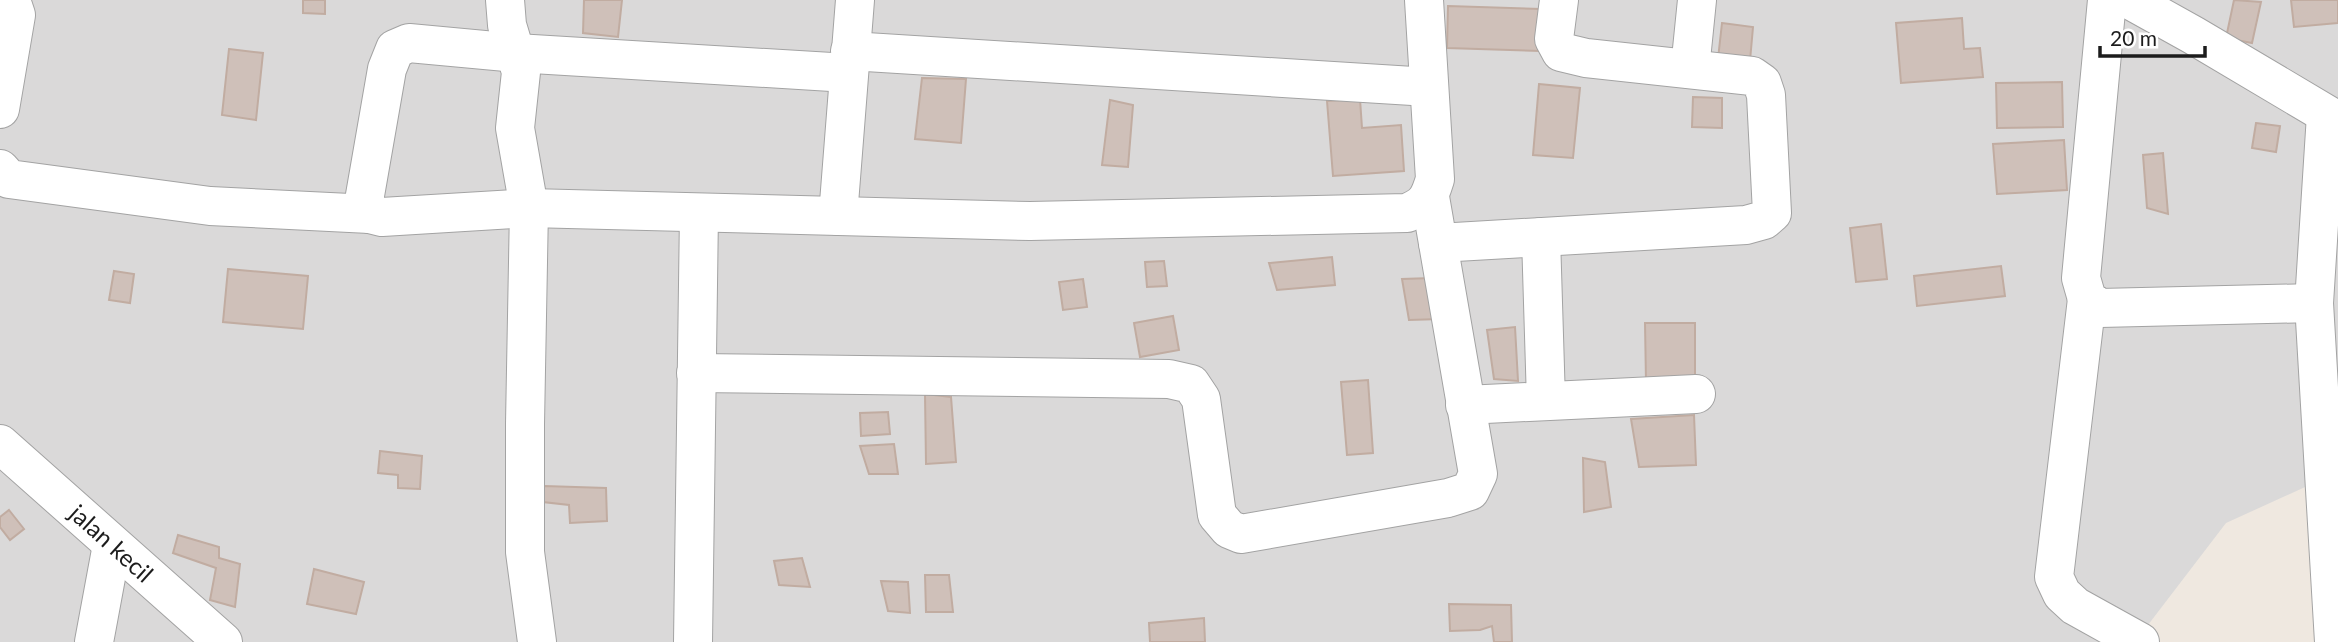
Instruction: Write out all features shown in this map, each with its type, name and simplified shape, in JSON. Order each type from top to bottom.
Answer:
[{"type":"street","points":[[0,109],[16,15],[11,0]]},
{"type":"street","points":[[505,0],[508,26],[521,72],[515,128],[529,208],[525,552],[537,642]]},
{"type":"street","points":[[838,216],[855,0]]},
{"type":"street","points":[[696,373],[1169,380],[1191,384],[1201,399],[1217,515],[1229,529],[1241,534],[1448,498],[1471,491],[1478,474],[1430,197],[1435,179],[1424,0]]},
{"type":"street","points":[[1438,243],[1746,225],[1765,220],[1772,214],[1766,95],[1762,83],[1752,76],[1587,58],[1561,52],[1554,39],[1559,0]]},
{"type":"street","points":[[1690,69],[1696,0]]},
{"type":"street","points":[[2107,0],[2081,278],[2087,299],[2054,577],[2062,594],[2075,606],[2140,642]]},
{"type":"street","points":[[2130,0],[2332,118],[2314,303],[2334,642]]},
{"type":"street","points":[[370,214],[364,201],[387,69],[396,50],[409,43],[516,53],[849,62],[1429,87]]},
{"type":"street","points":[[0,169],[9,179],[210,206],[370,214],[382,217],[529,208],[1030,220],[1407,213],[1420,208],[1430,197]]},
{"type":"street","points":[[693,642],[699,213]]},
{"type":"street","points":[[1541,237],[1546,401]]},
{"type":"street","points":[[2087,299],[2100,308],[2314,303]]},
{"type":"street","points":[[1465,405],[1696,394]]},
{"type":"street","name":"jalan kecil","points":[[0,444],[223,642]]},
{"type":"street","points":[[94,642],[112,545]]},
{"type":"shaded area","points":[[0,0],[2338,0],[2338,472],[2226,523],[2135,642],[0,642]]},
{"type":"building","points":[[303,0],[325,0],[325,14],[303,13]]},
{"type":"building","points":[[584,0],[622,0],[618,37],[583,33]]},
{"type":"building","points":[[2234,0],[2261,2],[2252,43],[2226,38]]},
{"type":"building","points":[[2291,0],[2338,0],[2338,23],[2294,27]]},
{"type":"building","points":[[1448,6],[1541,9],[1540,51],[1447,48]]},
{"type":"building","points":[[1962,18],[1964,49],[1980,48],[1983,77],[1901,83],[1896,23]]},
{"type":"building","points":[[1722,23],[1753,27],[1749,72],[1717,68]]},
{"type":"building","points":[[229,49],[263,53],[256,120],[222,115]]},
{"type":"building","points":[[922,78],[966,79],[961,143],[915,139]]},
{"type":"building","points":[[2062,82],[2063,127],[1997,128],[1996,83]]},
{"type":"building","points":[[1539,84],[1580,88],[1573,158],[1533,155]]},
{"type":"building","points":[[1693,97],[1722,98],[1722,128],[1692,127]]},
{"type":"building","points":[[1360,99],[1362,128],[1401,125],[1404,171],[1333,176],[1327,101]]},
{"type":"building","points":[[1110,100],[1133,105],[1128,167],[1102,165]]},
{"type":"building","points":[[2256,123],[2280,126],[2276,152],[2252,148]]},
{"type":"building","points":[[2064,140],[2067,190],[1997,194],[1993,144]]},
{"type":"building","points":[[2163,153],[2168,214],[2147,208],[2143,155]]},
{"type":"building","points":[[1881,224],[1887,279],[1856,282],[1850,228]]},
{"type":"building","points":[[1332,257],[1335,285],[1277,290],[1269,263]]},
{"type":"building","points":[[1164,261],[1167,286],[1147,287],[1145,262]]},
{"type":"building","points":[[2001,266],[2005,296],[1917,306],[1914,276]]},
{"type":"building","points":[[228,269],[308,276],[303,329],[223,322]]},
{"type":"building","points":[[114,271],[134,274],[130,303],[109,300]]},
{"type":"building","points":[[1432,278],[1440,319],[1409,320],[1402,279]]},
{"type":"building","points":[[1083,279],[1087,307],[1063,310],[1059,282]]},
{"type":"building","points":[[1173,316],[1179,350],[1140,357],[1134,323]]},
{"type":"building","points":[[1645,323],[1695,323],[1695,382],[1646,382]]},
{"type":"building","points":[[1515,327],[1518,381],[1494,379],[1487,330]]},
{"type":"building","points":[[1368,380],[1373,453],[1347,455],[1341,382]]},
{"type":"building","points":[[925,394],[951,397],[956,462],[926,464]]},
{"type":"building","points":[[888,412],[890,434],[861,436],[860,413]]},
{"type":"building","points":[[1694,415],[1696,465],[1639,467],[1631,419]]},
{"type":"building","points":[[894,444],[898,474],[869,474],[860,446]]},
{"type":"building","points":[[380,451],[422,456],[420,489],[398,488],[398,475],[378,473]]},
{"type":"building","points":[[1583,458],[1605,462],[1611,507],[1584,512]]},
{"type":"building","points":[[544,486],[606,488],[607,521],[570,523],[569,505],[543,502]]},
{"type":"building","points":[[9,510],[24,529],[10,540],[0,527],[0,517]]},
{"type":"building","points":[[178,535],[219,547],[219,558],[240,564],[235,607],[210,600],[216,568],[173,553]]},
{"type":"building","points":[[802,558],[810,587],[779,585],[774,561]]},
{"type":"building","points":[[314,569],[364,582],[356,614],[307,604]]},
{"type":"building","points":[[925,575],[949,575],[953,612],[926,612]]},
{"type":"building","points":[[881,581],[908,582],[910,613],[888,611]]},
{"type":"building","points":[[1449,604],[1511,605],[1512,642],[1494,642],[1492,626],[1480,630],[1450,631]]},
{"type":"building","points":[[1204,618],[1205,642],[1150,642],[1149,623]]}]
